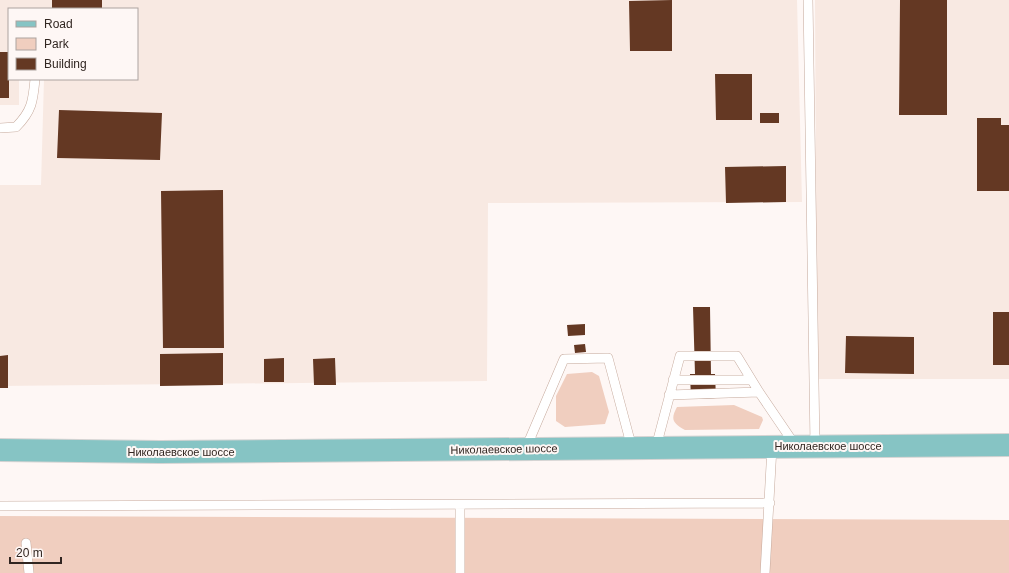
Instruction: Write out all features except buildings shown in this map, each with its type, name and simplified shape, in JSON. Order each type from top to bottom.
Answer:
[{"type":"main road","name":"Николаевское шоссе","points":[[0,450],[168,452],[1009,445]]},
{"type":"lane","points":[[805,446],[808,0]]},
{"type":"lane","points":[[0,128],[16,127],[26,117],[33,100],[35,80]]},
{"type":"lane","points":[[656,448],[680,356],[737,356],[759,392],[805,446]]},
{"type":"lane","points":[[526,449],[564,359],[608,358],[632,448]]},
{"type":"lane","points":[[673,380],[751,380]]},
{"type":"lane","points":[[669,395],[759,392]]},
{"type":"lane","points":[[765,573],[772,446]]},
{"type":"lane","points":[[0,506],[770,503]]},
{"type":"lane","points":[[460,505],[460,573]]},
{"type":"lane","points":[[26,543],[29,573]]},
{"type":"shaded area","points":[[0,0],[797,0],[802,202],[488,203],[487,381],[0,386],[0,185],[41,185],[44,80],[138,80],[138,8],[8,8],[8,80],[19,80],[19,105],[0,105]]},
{"type":"shaded area","points":[[815,0],[1009,0],[1009,379],[817,379]]},
{"type":"green space","points":[[592,372],[599,376],[609,412],[605,424],[565,427],[556,421],[556,396],[567,374]]},
{"type":"green space","points":[[734,405],[762,417],[763,420],[759,429],[685,430],[675,423],[673,418],[677,407]]},
{"type":"green space","points":[[0,516],[1009,520],[1009,573],[0,573]]}]
